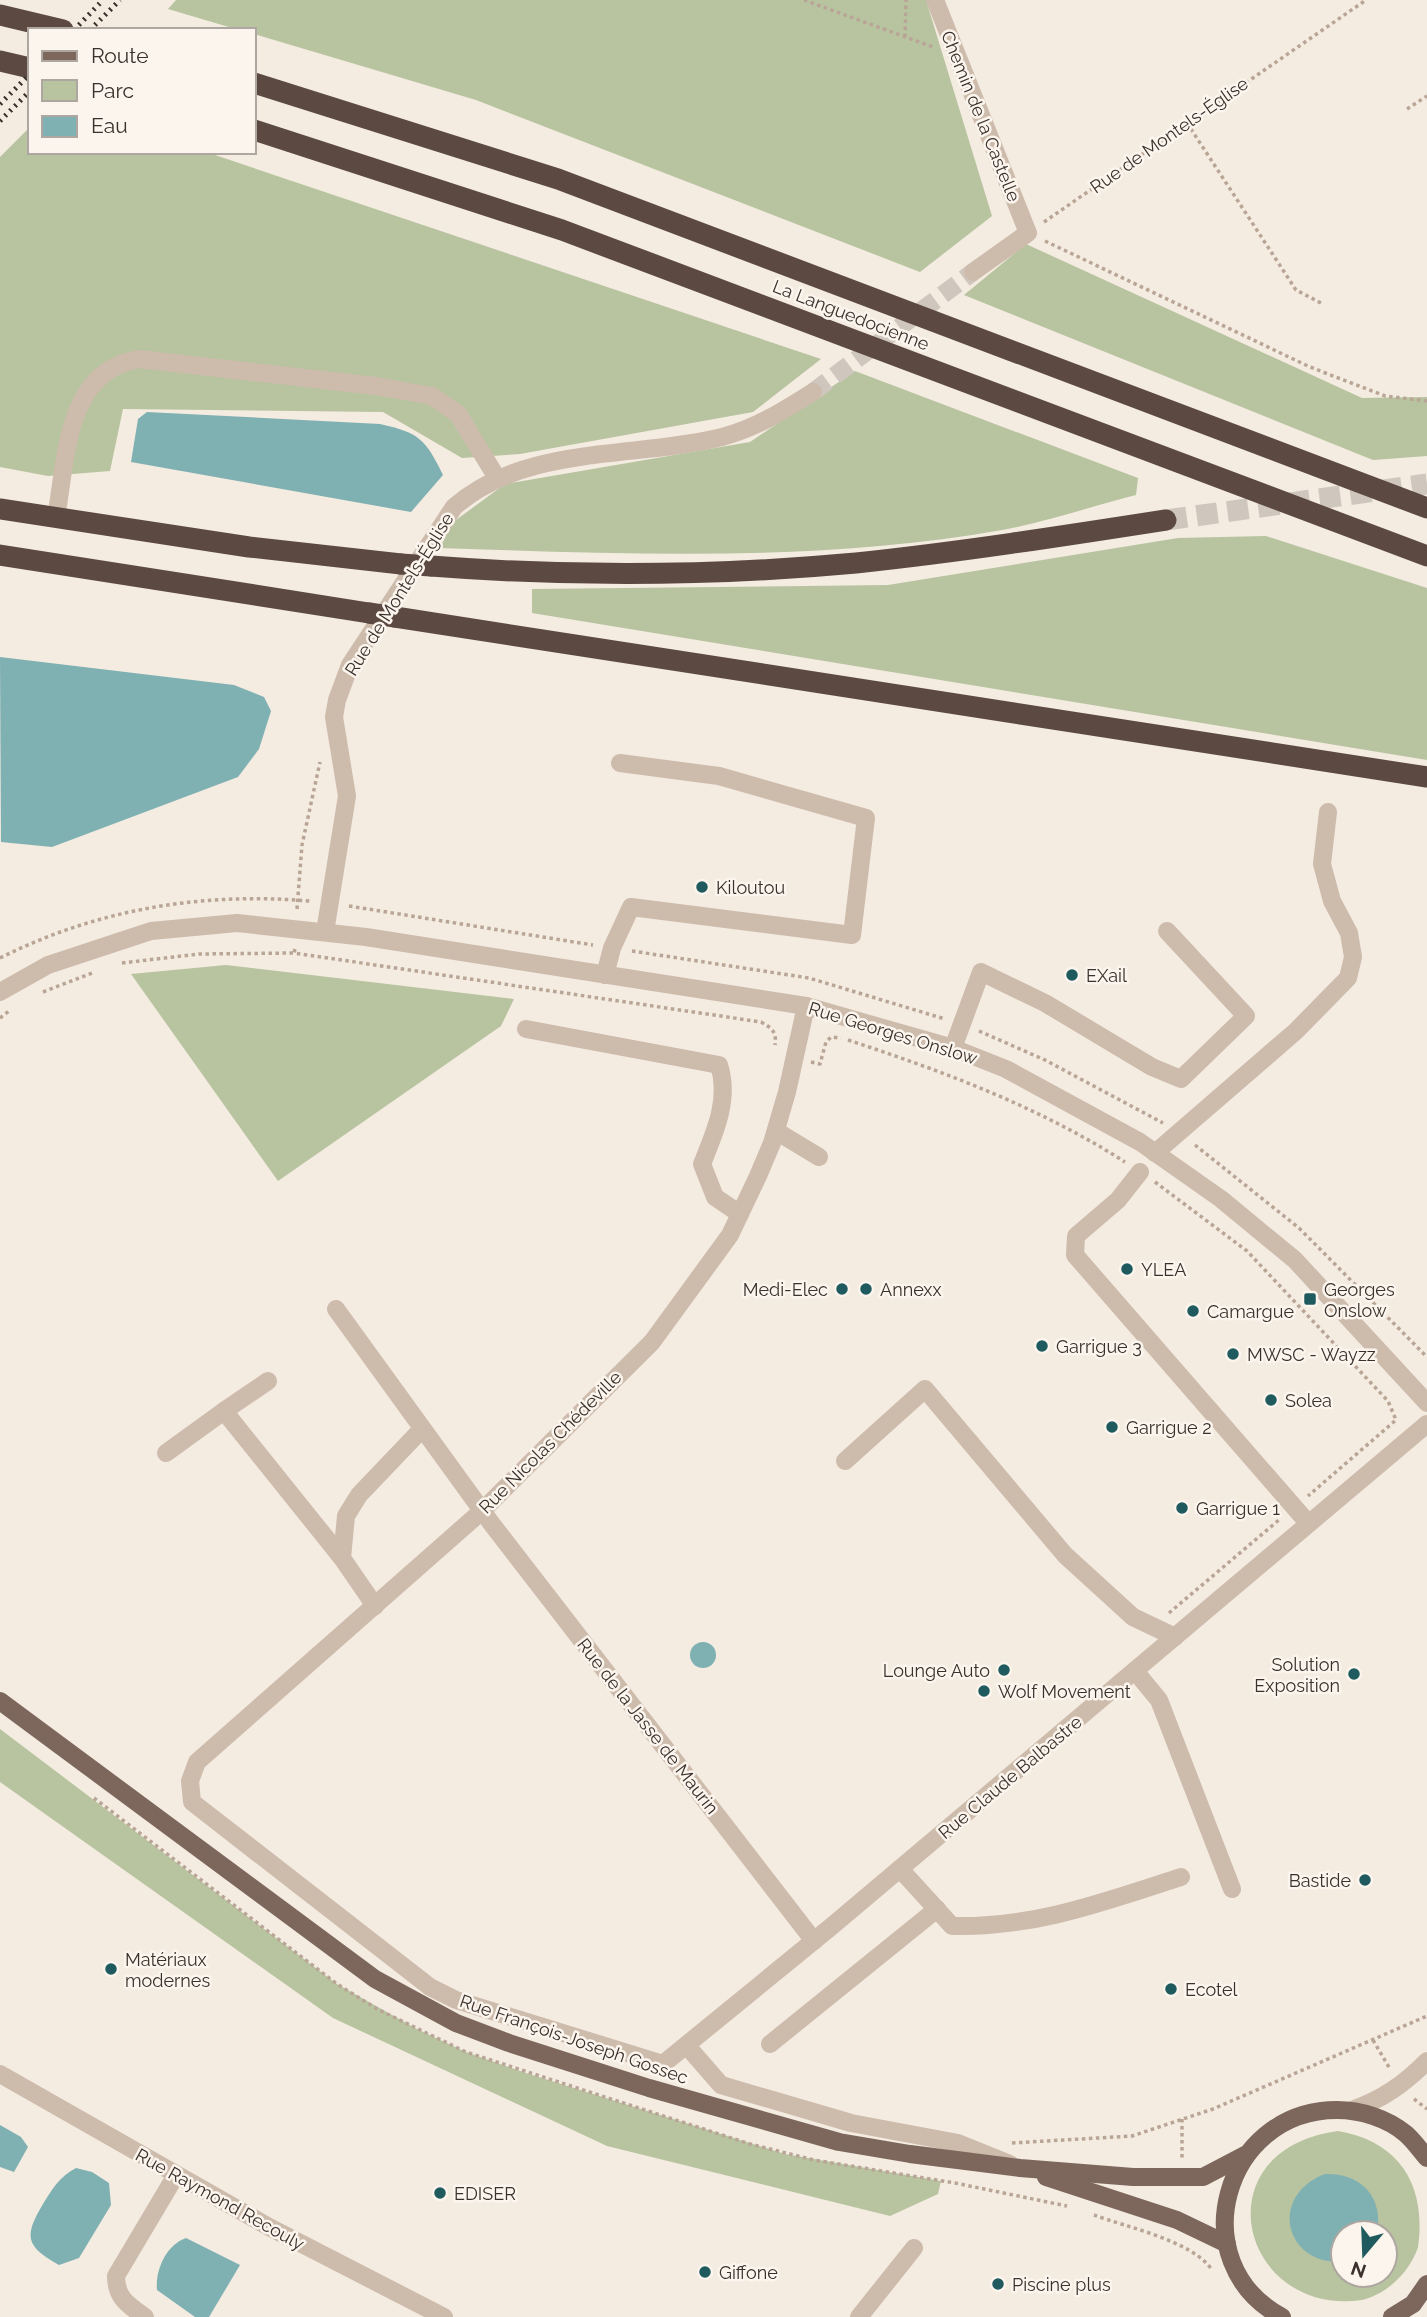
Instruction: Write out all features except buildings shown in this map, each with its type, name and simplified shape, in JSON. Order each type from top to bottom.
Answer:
[{"type":"highway","points":[[0,15],[55,28]]},
{"type":"highway","points":[[0,61],[28,68]]},
{"type":"highway","name":"La Languedocienne","points":[[256,84],[558,180],[1427,508]]},
{"type":"highway","name":"La Languedocienne","points":[[256,131],[445,190],[588,240],[1427,556]]},
{"type":"highway","points":[[0,509],[249,547],[401,564],[554,573],[764,569],[937,553],[1166,520]]},
{"type":"highway","points":[[0,555],[1427,777]]},
{"type":"main road","name":"Rue François-Joseph Gossec","points":[[0,1701],[342,1956],[409,2000],[456,2023],[649,2088],[839,2142],[1020,2168],[1133,2177],[1203,2177],[1245,2155]]},
{"type":"main road","points":[[1282,2317],[1250,2292],[1236,2270],[1227,2244],[1224,2217],[1228,2191],[1245,2155],[1259,2140],[1286,2120],[1318,2110],[1352,2110],[1380,2119],[1405,2133],[1427,2158]]},
{"type":"main road","name":"Rue François-Joseph Gossec","points":[[1020,2168],[1177,2220],[1227,2244]]},
{"type":"main road","points":[[1392,2317],[1420,2302],[1427,2284]]},
{"type":"street","name":"Chemin de la Castelle","points":[[935,0],[1028,233]]},
{"type":"street","points":[[973,272],[1028,233]]},
{"type":"street","points":[[57,517],[74,422],[84,394],[111,368],[139,359],[363,384],[432,396],[458,414],[497,478]]},
{"type":"street","name":"Rue de Montels-Église","points":[[325,932],[347,796],[334,717],[350,665],[454,507],[470,493],[497,478],[529,467],[720,438],[762,425],[813,392]]},
{"type":"street","points":[[605,975],[611,948],[631,907],[852,935],[866,818],[719,776],[620,763]]},
{"type":"street","points":[[1155,1153],[1296,1031],[1348,978],[1353,957],[1349,933],[1332,901],[1321,864],[1328,812]]},
{"type":"street","points":[[0,992],[48,965],[151,931],[237,923],[325,932]]},
{"type":"street","points":[[953,1048],[981,972],[1045,1003],[1152,1067],[1181,1079],[1245,1016],[1167,931]]},
{"type":"street","name":"Rue Georges Onslow","points":[[325,932],[806,1006],[953,1048],[1006,1069],[1155,1153],[1221,1199],[1294,1260],[1427,1403]]},
{"type":"street","name":"Rue Nicolas Chédeville","points":[[192,1802],[190,1781],[197,1762],[482,1510],[652,1342],[730,1235],[740,1214],[776,1131],[806,1006]]},
{"type":"street","points":[[526,1029],[719,1065],[725,1084],[716,1128],[702,1164],[715,1197],[740,1214]]},
{"type":"street","points":[[776,1131],[819,1157]]},
{"type":"street","points":[[1140,1172],[1118,1200],[1076,1236],[1075,1255],[1308,1522]]},
{"type":"street","name":"Rue de la Jasse de Maurin","points":[[336,1309],[421,1430],[814,1941]]},
{"type":"street","points":[[166,1453],[268,1381]]},
{"type":"street","points":[[845,1461],[925,1389],[1065,1555],[1133,1617],[1175,1637]]},
{"type":"street","points":[[224,1411],[342,1558],[375,1606]]},
{"type":"street","name":"Rue Claude Balbastre","points":[[687,2046],[1427,1424]]},
{"type":"street","points":[[342,1558],[346,1516],[359,1495],[421,1430]]},
{"type":"street","points":[[1135,1671],[1159,1700],[1232,1889]]},
{"type":"street","name":"Rue François-Joseph Gossec","points":[[192,1802],[430,1987],[456,2000],[663,2064],[687,2046],[721,2085],[838,2119],[958,2143],[1020,2168]]},
{"type":"street","points":[[900,1869],[952,1927],[988,1927],[1060,1916],[1181,1877]]},
{"type":"street","points":[[771,2044],[937,1909]]},
{"type":"street","points":[[1352,2110],[1401,2087],[1427,2061]]},
{"type":"street","name":"Rue Raymond Recouly","points":[[0,2074],[338,2264],[444,2317]]},
{"type":"street","points":[[145,2317],[124,2303],[116,2289],[116,2276],[176,2175]]},
{"type":"street","points":[[859,2317],[914,2248]]},
{"type":"path","points":[[804,0],[958,56]]},
{"type":"path","points":[[905,37],[906,0]]},
{"type":"path","name":"Rue de Montels-Église","points":[[1028,233],[1366,0]]},
{"type":"path","points":[[1407,109],[1427,96]]},
{"type":"path","points":[[1187,123],[1296,290],[1321,303]]},
{"type":"path","points":[[1028,233],[1310,367],[1385,396],[1427,401]]},
{"type":"path","points":[[0,958],[90,921],[152,905],[224,897],[330,902],[809,978],[960,1024],[1045,1060],[1177,1132],[1230,1170],[1299,1228],[1427,1357]]},
{"type":"path","points":[[119,963],[199,954],[294,953]]},
{"type":"path","points":[[37,995],[95,972]]},
{"type":"path","points":[[0,1018],[16,1005]]},
{"type":"path","points":[[1386,1429],[1396,1420]]},
{"type":"path","points":[[1000,2143],[1132,2136],[1213,2109],[1427,2016]]},
{"type":"green space","points":[[176,0],[926,0],[992,216],[920,272],[476,100],[256,35],[256,28],[232,28],[168,9]]},
{"type":"green space","points":[[28,129],[28,154],[212,154],[821,359],[753,412],[520,454],[462,458],[383,412],[123,409],[110,471],[48,476],[0,467],[0,157]]},
{"type":"green space","points":[[1026,244],[1362,398],[1427,397],[1427,456],[1373,460],[964,295]]},
{"type":"green space","points":[[855,371],[1138,478],[1136,495],[1019,527],[862,548],[651,554],[440,548],[452,523],[505,484],[750,442]]},
{"type":"green space","points":[[1266,536],[1427,588],[1427,760],[532,613],[532,589],[888,585],[1178,538]]},
{"type":"green space","points":[[226,965],[514,999],[501,1026],[278,1181],[131,974]]},
{"type":"green space","points":[[0,1729],[337,1984],[417,2029],[466,2052],[526,2073],[785,2154],[941,2181],[938,2194],[890,2216],[607,2146],[333,2018],[0,1782]]},
{"type":"green space","points":[[1338,2131],[1377,2144],[1392,2155],[1404,2169],[1418,2204],[1418,2247],[1409,2265],[1399,2278],[1399,2219],[1329,2219],[1329,2289],[1386,2289],[1362,2300],[1320,2298],[1287,2283],[1264,2259],[1252,2229],[1252,2197],[1266,2168],[1294,2144]]},
{"type":"water","points":[[147,412],[380,424],[420,439],[443,475],[411,512],[131,462],[138,419]]},
{"type":"water","points":[[0,657],[234,685],[264,697],[271,711],[259,749],[238,777],[52,847],[1,842]]},
{"type":"water","points":[[703,1642],[712,1646],[716,1655],[712,1664],[703,1668],[694,1664],[690,1655],[694,1646]]},
{"type":"water","points":[[0,2125],[21,2137],[28,2147],[14,2172],[0,2167]]},
{"type":"water","points":[[76,2168],[92,2172],[109,2183],[111,2205],[79,2258],[59,2265],[39,2252],[31,2239],[31,2232],[37,2215],[53,2188]]},
{"type":"water","points":[[1325,2174],[1349,2178],[1367,2190],[1377,2208],[1378,2219],[1329,2219],[1329,2261],[1307,2252],[1296,2241],[1290,2227],[1290,2212],[1296,2197],[1307,2184]]},
{"type":"water","points":[[186,2238],[240,2265],[209,2317],[195,2317],[157,2290],[163,2259],[173,2246]]},
{"type":"tunnel","points":[[813,392],[973,272]]},
{"type":"tunnel","points":[[1166,520],[1427,484]]},
{"type":"railway","points":[[76,28],[103,0]]},
{"type":"railway","points":[[92,28],[120,0]]},
{"type":"railway","points":[[0,104],[28,76]]},
{"type":"railway","points":[[0,121],[28,93]]},
{"type":"place","name":"Kiloutou","points":[[702,887]]},
{"type":"place","name":"EXail","points":[[1072,975]]},
{"type":"place","name":"YLEA","points":[[1127,1269]]},
{"type":"place","name":"Medi-Elec","points":[[842,1289]]},
{"type":"place","name":"Annexx","points":[[866,1289]]},
{"type":"place","name":"Georges Onslow","points":[[1310,1299]]},
{"type":"place","name":"Camargue","points":[[1193,1311]]},
{"type":"place","name":"Garrigue 3","points":[[1042,1346]]},
{"type":"place","name":"MWSC - Wayzz","points":[[1233,1354]]},
{"type":"place","name":"Solea","points":[[1271,1400]]},
{"type":"place","name":"Garrigue 2","points":[[1112,1427]]},
{"type":"place","name":"Garrigue 1","points":[[1182,1508]]},
{"type":"place","name":"Lounge Auto","points":[[1004,1670]]},
{"type":"place","name":"Solution Exposition","points":[[1354,1674]]},
{"type":"place","name":"Wolf Movement","points":[[984,1691]]},
{"type":"place","name":"Bastide","points":[[1365,1880]]},
{"type":"place","name":"Matériaux modernes","points":[[111,1969]]},
{"type":"place","name":"Ecotel","points":[[1171,1989]]},
{"type":"place","name":"EDISER","points":[[440,2193]]},
{"type":"place","name":"Giffone","points":[[705,2272]]},
{"type":"place","name":"Piscine plus","points":[[998,2284]]}]
